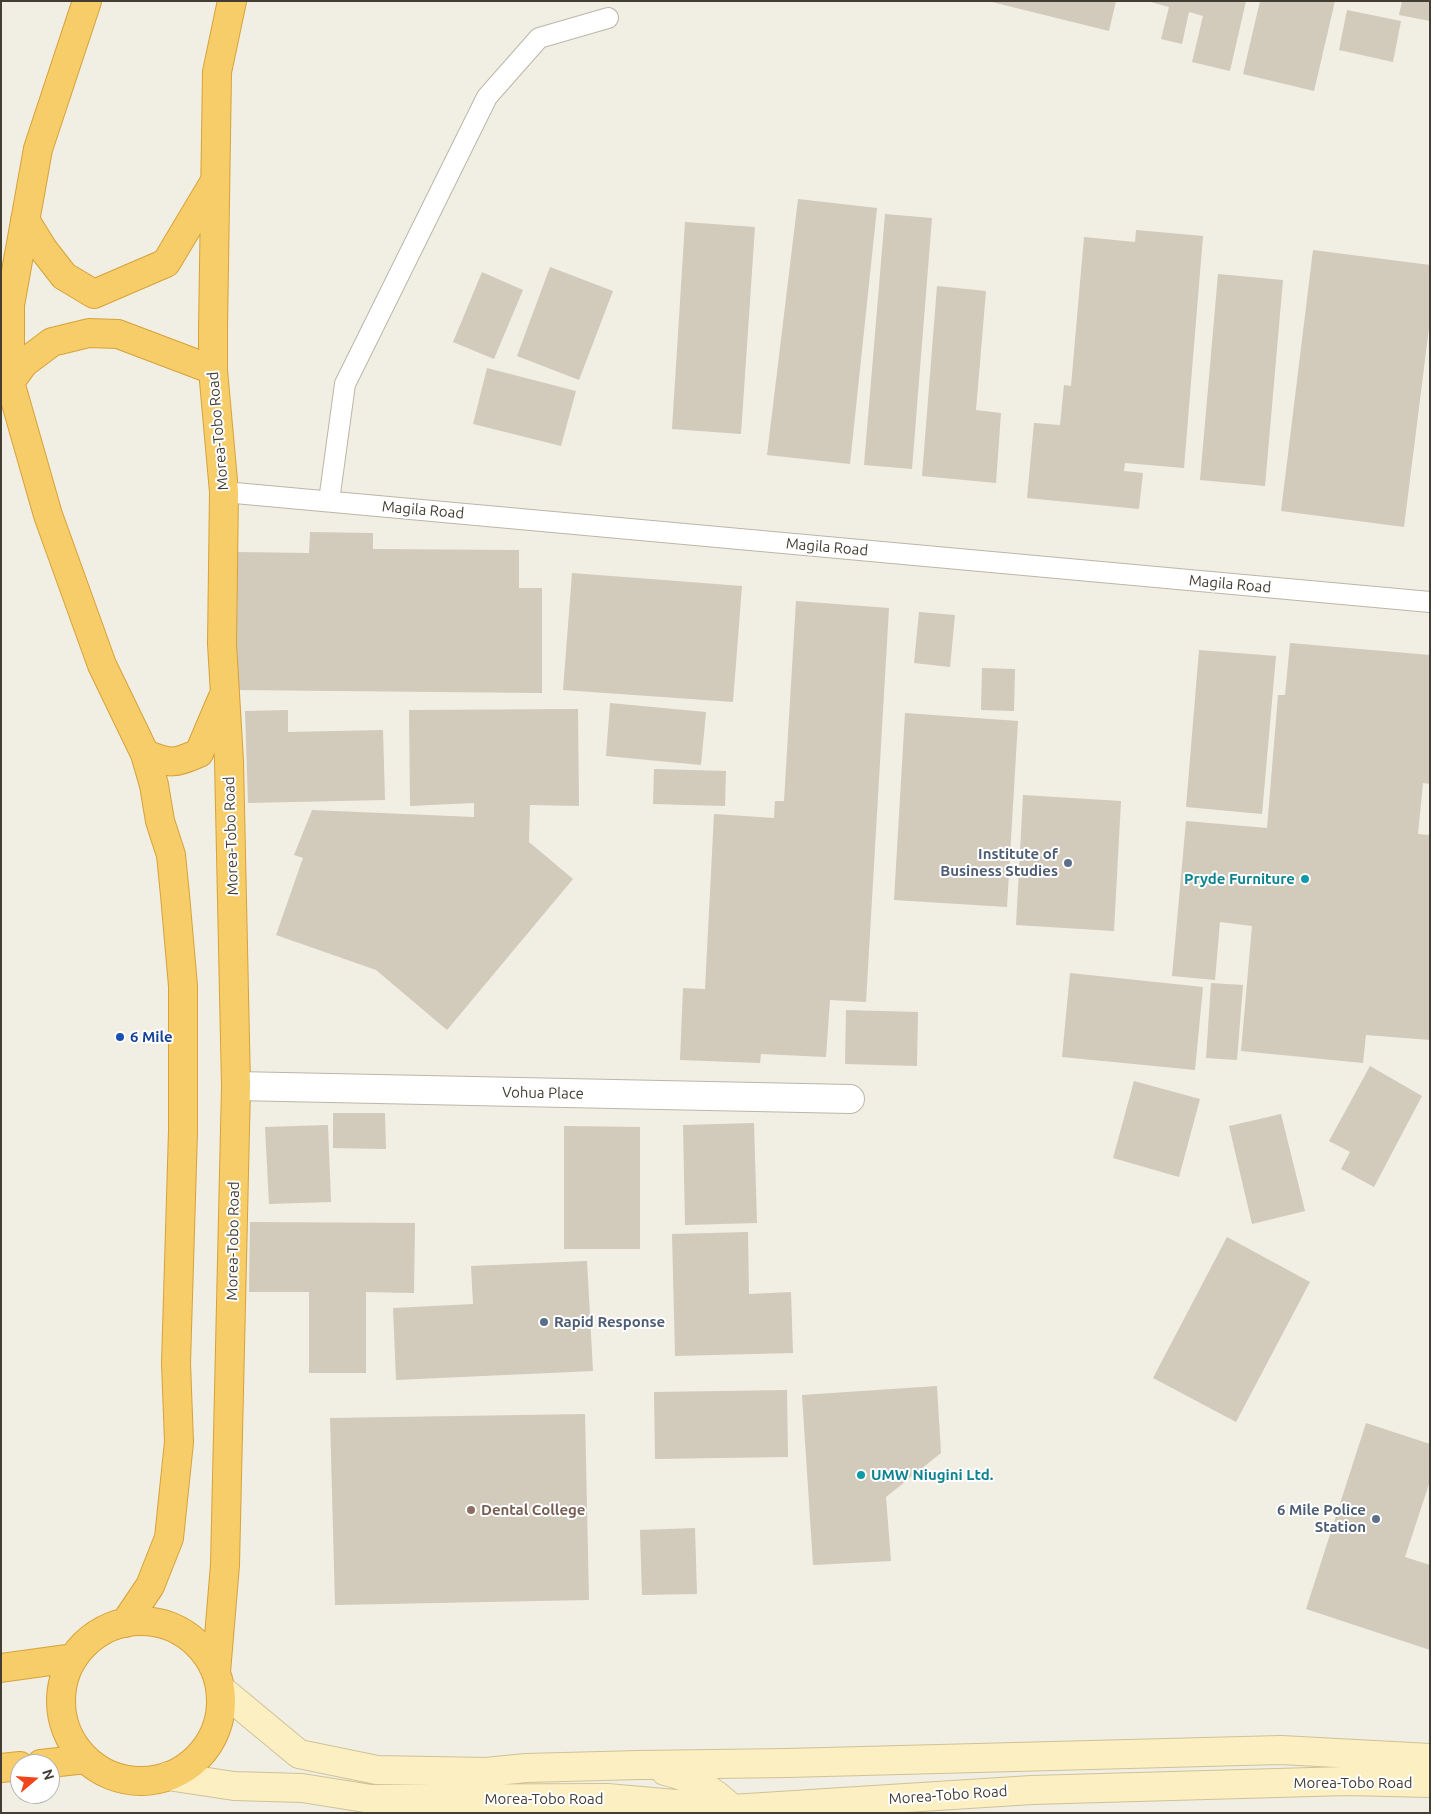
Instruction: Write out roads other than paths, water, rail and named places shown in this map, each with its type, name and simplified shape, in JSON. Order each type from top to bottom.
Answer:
[{"type":"highway","points":[[87,1],[38,149],[10,305],[10,382],[48,515],[102,665],[145,754],[154,785],[160,821],[171,855],[183,986],[183,1131],[177,1265],[176,1363],[179,1442],[169,1538],[150,1586],[125,1623]]},
{"type":"highway","name":"Morea-Tobo Road","points":[[219,1682],[225,1555],[236,1086],[236,996],[229,761],[222,644],[224,492],[213,370],[217,72],[232,1]]},
{"type":"highway","points":[[26,220],[42,249],[64,276],[94,294],[166,262],[216,179]]},
{"type":"highway","points":[[10,382],[24,363],[52,342],[89,333],[118,334],[213,370]]},
{"type":"highway","points":[[145,754],[166,762],[177,762],[199,753],[224,696]]},
{"type":"highway","points":[[136,1620],[161,1623],[184,1633],[203,1650],[219,1682],[219,1723],[207,1747],[187,1767],[162,1779],[135,1782],[108,1775],[86,1759],[69,1737],[61,1711],[62,1683],[73,1658],[89,1639],[111,1626],[136,1620]]},
{"type":"highway","points":[[1,1668],[73,1658]]},
{"type":"highway","points":[[60,1762],[86,1759]]},
{"type":"main road","name":"Morea-Tobo Road","points":[[219,1682],[299,1754],[378,1770],[486,1772],[526,1768],[1281,1750],[1430,1758]]},
{"type":"main road","points":[[639,1765],[689,1778],[721,1798],[732,1811]]},
{"type":"main road","name":"Morea-Tobo Road","points":[[168,1776],[234,1786],[302,1788],[371,1799],[607,1798],[732,1811],[1032,1790],[1347,1781],[1430,1783]]},
{"type":"street","name":"Vohua Place","points":[[236,1086],[850,1099]]},
{"type":"lane","points":[[329,502],[345,384],[487,97],[539,38],[608,18]]},
{"type":"lane","name":"Magila Road","points":[[224,492],[1430,602]]},
{"type":"place","name":"Institute of Business Studies","points":[[1068,863]]},
{"type":"place","name":"Pryde Furniture","points":[[1305,879]]},
{"type":"place","name":"6 Mile","points":[[120,1037]]},
{"type":"place","name":"Rapid Response","points":[[544,1322]]},
{"type":"place","name":"UMW Niugini Ltd.","points":[[861,1475]]},
{"type":"place","name":"Dental College","points":[[471,1510]]},
{"type":"place","name":"6 Mile Police Station","points":[[1376,1519]]}]
